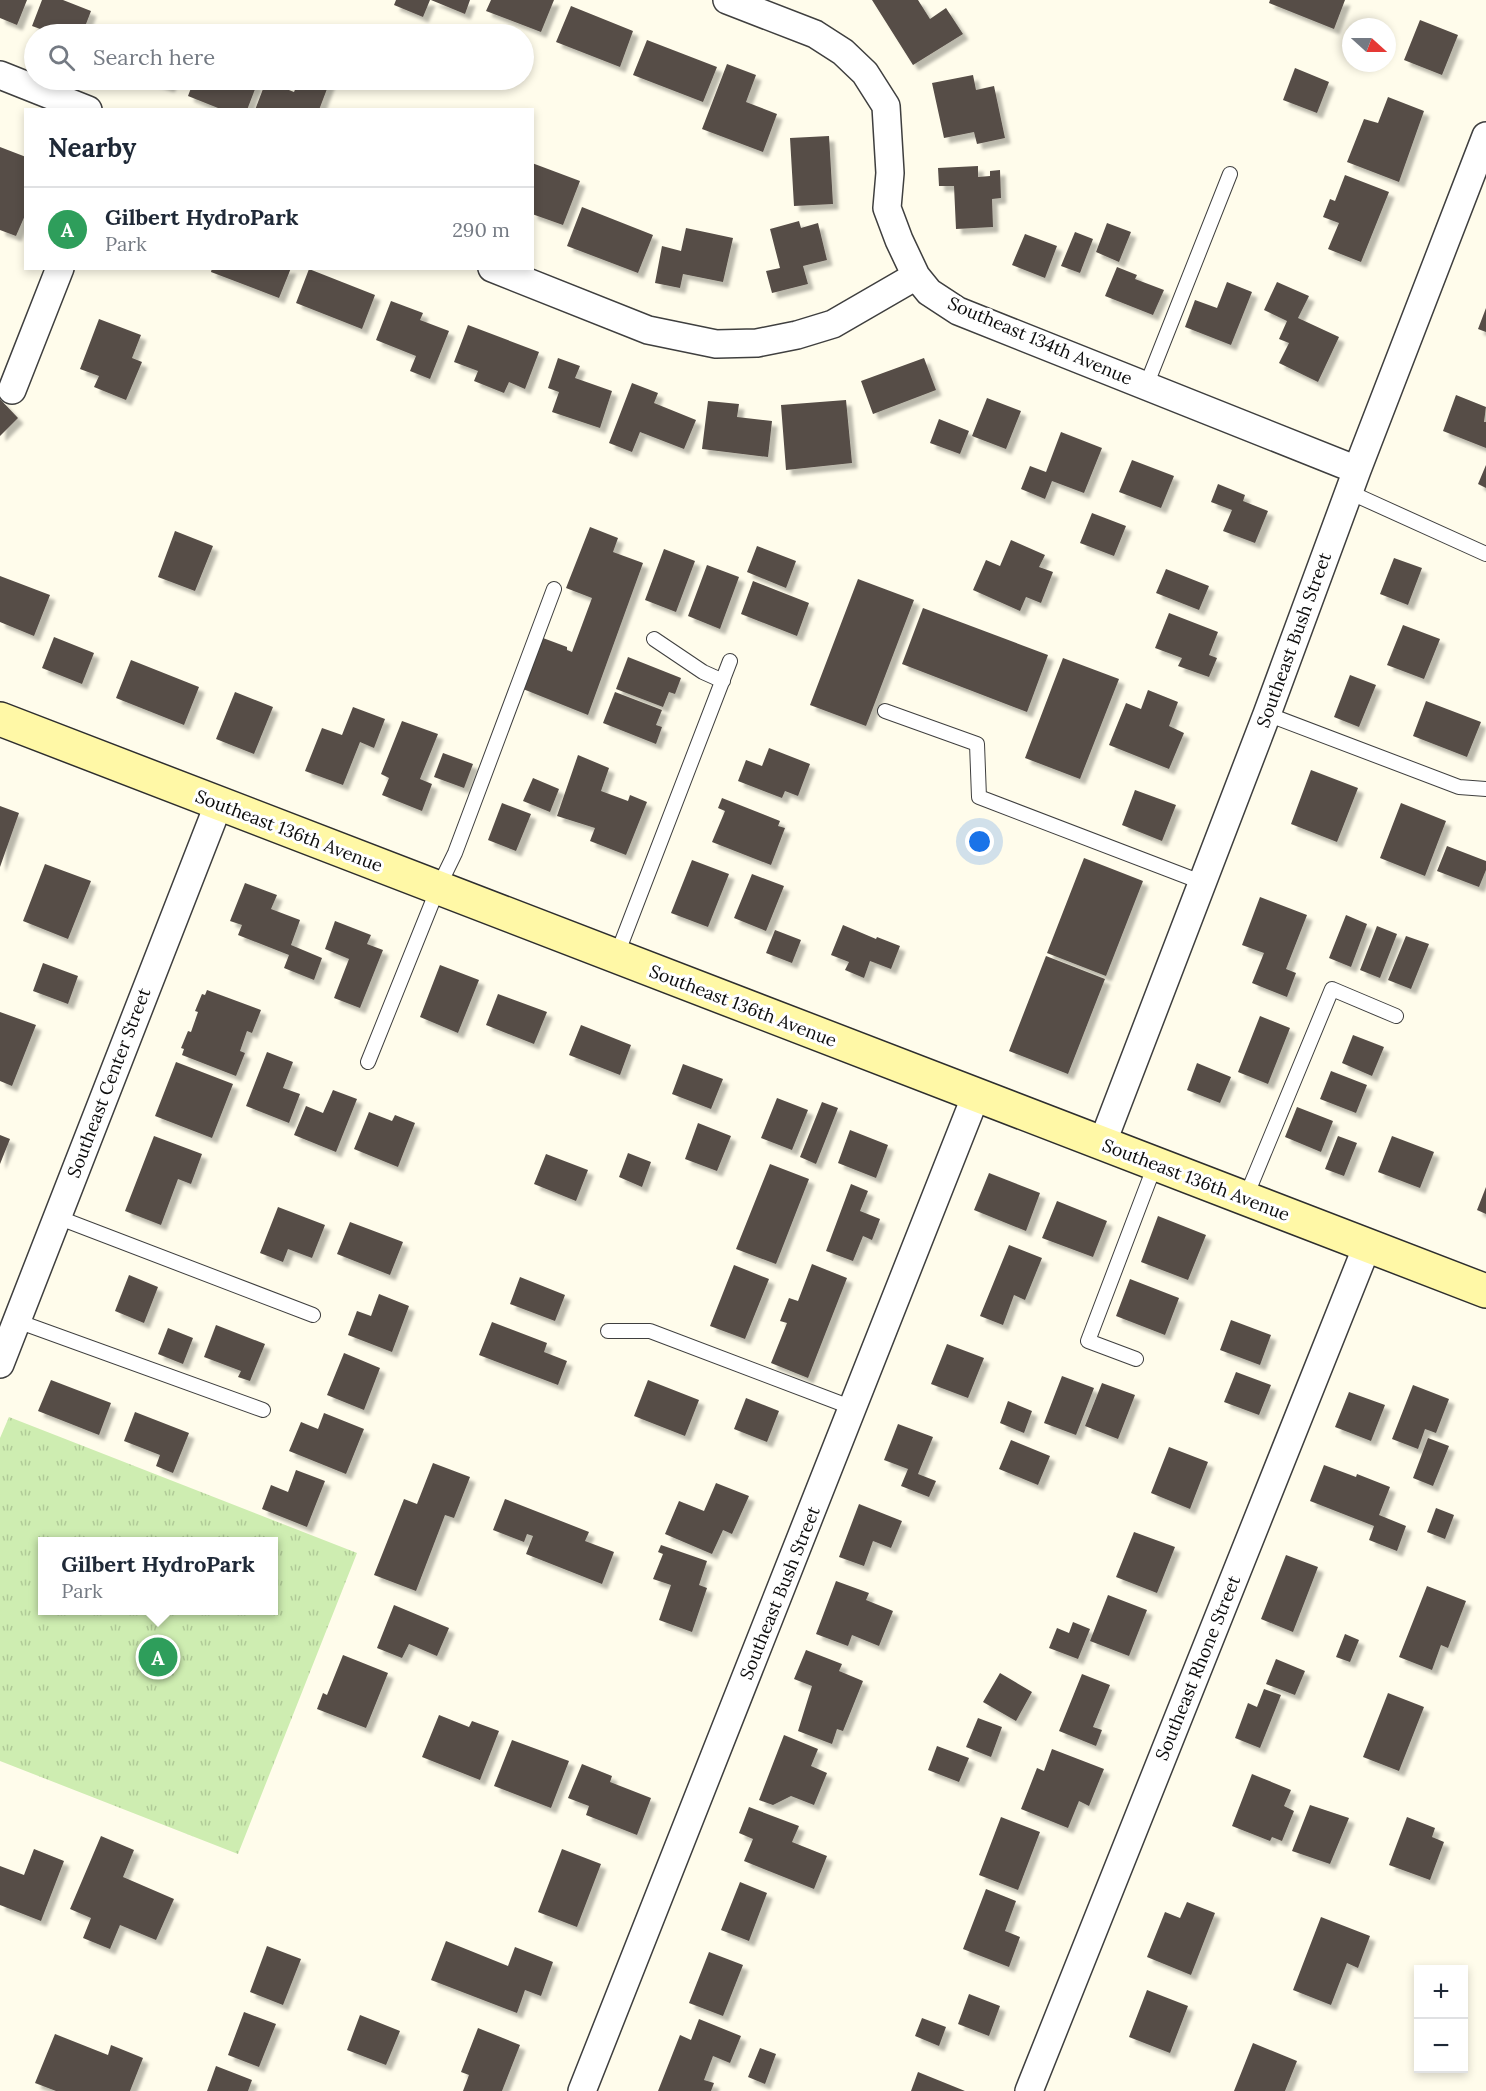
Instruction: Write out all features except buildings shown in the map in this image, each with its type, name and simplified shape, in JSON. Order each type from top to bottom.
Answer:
[{"type":"street","points":[[497,270],[648,330],[716,344],[757,344],[833,324],[916,276],[887,208],[890,173],[886,106],[864,73],[843,52],[815,34],[727,0]]},
{"type":"street","points":[[0,75],[24,85]]},
{"type":"street","points":[[38,90],[83,108]]},
{"type":"street","name":"Southeast Bush Street","points":[[1102,1144],[1268,714],[1353,481],[1486,136]]},
{"type":"street","points":[[12,390],[59,270]]},
{"type":"street","name":"Southeast 134th Avenue","points":[[916,276],[929,292],[958,311],[1146,386],[1353,481]]},
{"type":"street","name":"Southeast 136th Avenue","points":[[0,719],[1486,1291]]},
{"type":"street","name":"Southeast Center Street","points":[[0,1364],[219,803]]},
{"type":"street","name":"Southeast Bush Street","points":[[582,2091],[976,1095]]},
{"type":"street","name":"Southeast Rhone Street","points":[[1029,2091],[1367,1246]]},
{"type":"lane","points":[[1146,386],[1230,174]]},
{"type":"lane","points":[[1353,481],[1486,554]]},
{"type":"lane","points":[[368,1062],[438,888],[455,853],[555,589]]},
{"type":"lane","points":[[654,639],[703,672],[723,681]]},
{"type":"lane","points":[[616,957],[730,661]]},
{"type":"lane","points":[[885,711],[977,744],[979,796],[1202,882]]},
{"type":"lane","points":[[1268,714],[1459,787],[1486,789]]},
{"type":"lane","points":[[1245,1199],[1332,989],[1396,1016]]},
{"type":"lane","points":[[1136,1359],[1088,1341],[1155,1165]]},
{"type":"lane","points":[[57,1217],[313,1315]]},
{"type":"lane","points":[[17,1321],[263,1410]]},
{"type":"lane","points":[[608,1331],[650,1331],[853,1408]]},
{"type":"green space","points":[[9,1417],[357,1553],[238,1854],[0,1761],[0,1438]]},
{"type":"place","name":"Gilbert HydroPark","points":[[158,1657]]}]
